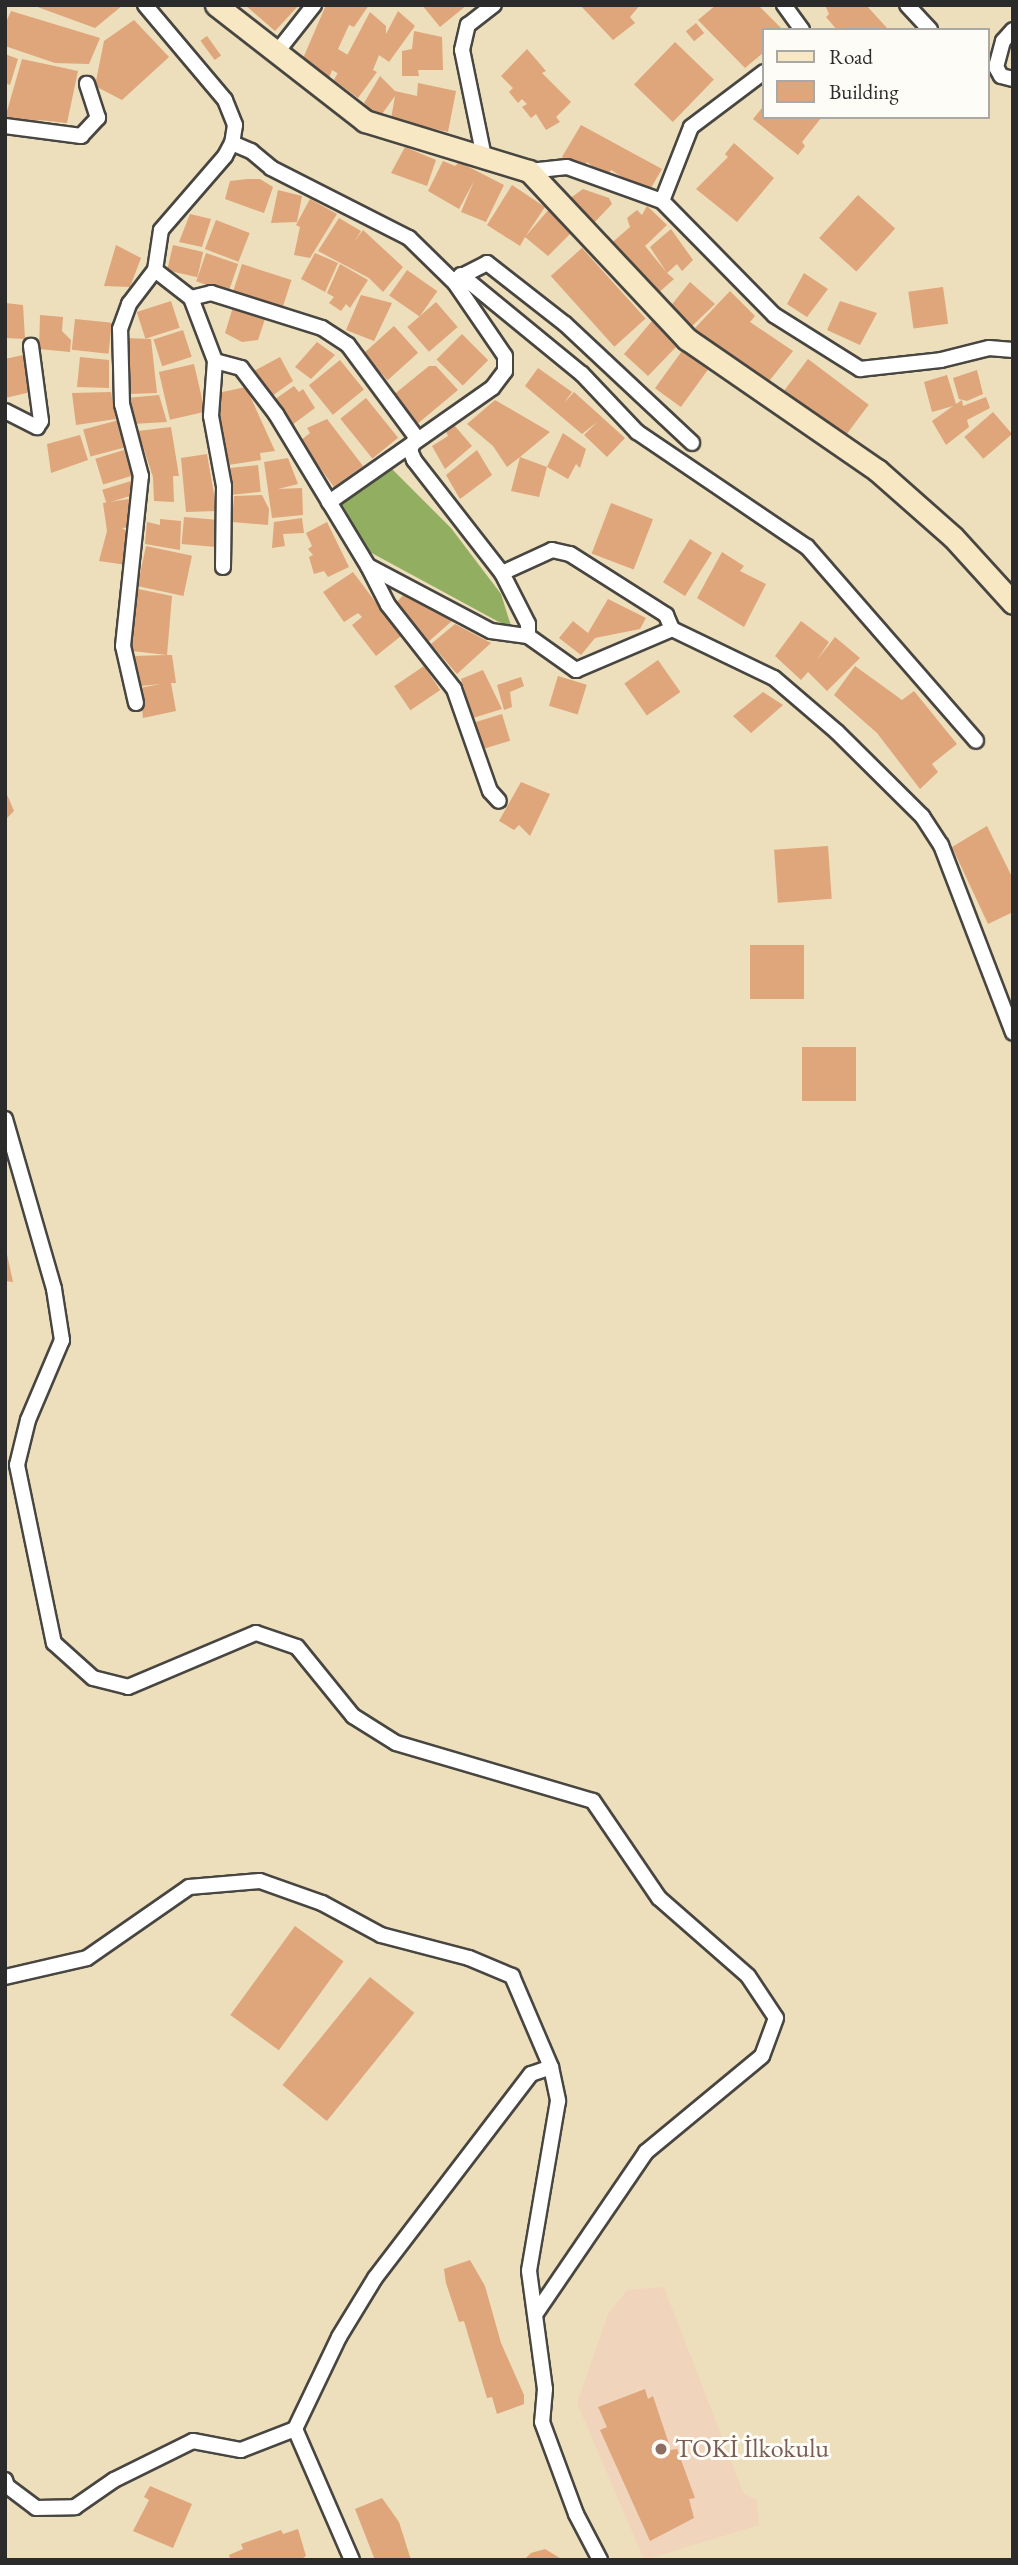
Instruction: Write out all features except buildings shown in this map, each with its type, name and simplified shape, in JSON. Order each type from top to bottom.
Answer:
[{"type":"street","points":[[136,703],[123,646],[141,477],[122,404],[120,330],[129,304],[155,270],[161,230],[225,156],[232,143],[235,125],[225,100],[145,5]]},
{"type":"street","points":[[216,5],[365,121],[529,171],[567,167],[662,201],[774,314],[860,369],[942,360],[989,348],[1013,350]]},
{"type":"street","points":[[277,52],[314,5]]},
{"type":"street","points":[[484,157],[461,50],[468,25],[494,5]]},
{"type":"street","points":[[784,5],[801,28]]},
{"type":"street","points":[[906,5],[928,28]]},
{"type":"street","points":[[1001,78],[996,67],[1003,41],[1013,30]]},
{"type":"street","points":[[662,201],[691,127],[762,74]]},
{"type":"street","points":[[5,126],[81,136],[98,118],[87,84]]},
{"type":"street","points":[[232,143],[251,150],[271,168],[409,238],[582,374],[637,432],[807,547],[976,741]]},
{"type":"street","points":[[529,171],[687,339],[877,470],[953,537],[1013,603]]},
{"type":"street","points":[[457,278],[487,263],[565,324],[692,443]]},
{"type":"street","points":[[155,270],[191,298],[215,361],[211,416],[224,486],[223,567]]},
{"type":"street","points":[[329,502],[416,437],[492,388],[505,371],[505,356],[457,278]]},
{"type":"street","points":[[191,298],[211,293],[322,328],[348,345],[416,437]]},
{"type":"street","points":[[5,411],[37,427],[41,421],[32,346]]},
{"type":"street","points":[[215,361],[241,368],[275,414],[368,566],[388,604],[454,689],[490,791],[499,802]]},
{"type":"street","points":[[416,437],[410,450],[414,460],[502,573],[528,624],[528,636]]},
{"type":"street","points":[[502,573],[552,550],[570,554],[646,600],[666,615],[672,629],[774,678],[922,816],[941,845],[1013,1033]]},
{"type":"street","points":[[368,566],[491,632],[528,636],[576,670],[672,629]]},
{"type":"street","points":[[5,1119],[10,1154],[54,1289],[62,1340],[28,1420],[18,1465],[54,1643],[93,1678],[128,1687],[256,1633],[297,1647],[353,1716],[396,1743],[593,1801],[659,1898],[747,1976],[776,2018],[762,2056],[646,2152],[536,2313]]},
{"type":"street","points":[[5,1977],[87,1958],[190,1887],[260,1881],[322,1903],[381,1935],[469,1958],[512,1976],[551,2067],[558,2101],[529,2271],[545,2389],[542,2422],[576,2514],[600,2560]]},
{"type":"street","points":[[5,2480],[7,2486],[36,2508],[75,2507],[114,2480],[193,2441],[241,2450],[295,2429],[339,2337],[375,2278],[531,2074],[551,2067]]},
{"type":"street","points":[[295,2429],[352,2560]]},
{"type":"shaded area","name":"TOKİ İlkokulu","points":[[664,2287],[744,2494],[757,2500],[759,2525],[644,2560],[577,2403],[608,2314],[627,2290]]},
{"type":"green space","points":[[390,467],[451,528],[501,594],[512,629],[368,551],[341,502]]},
{"type":"place","name":"TOKİ İlkokulu","points":[[661,2449]]}]
